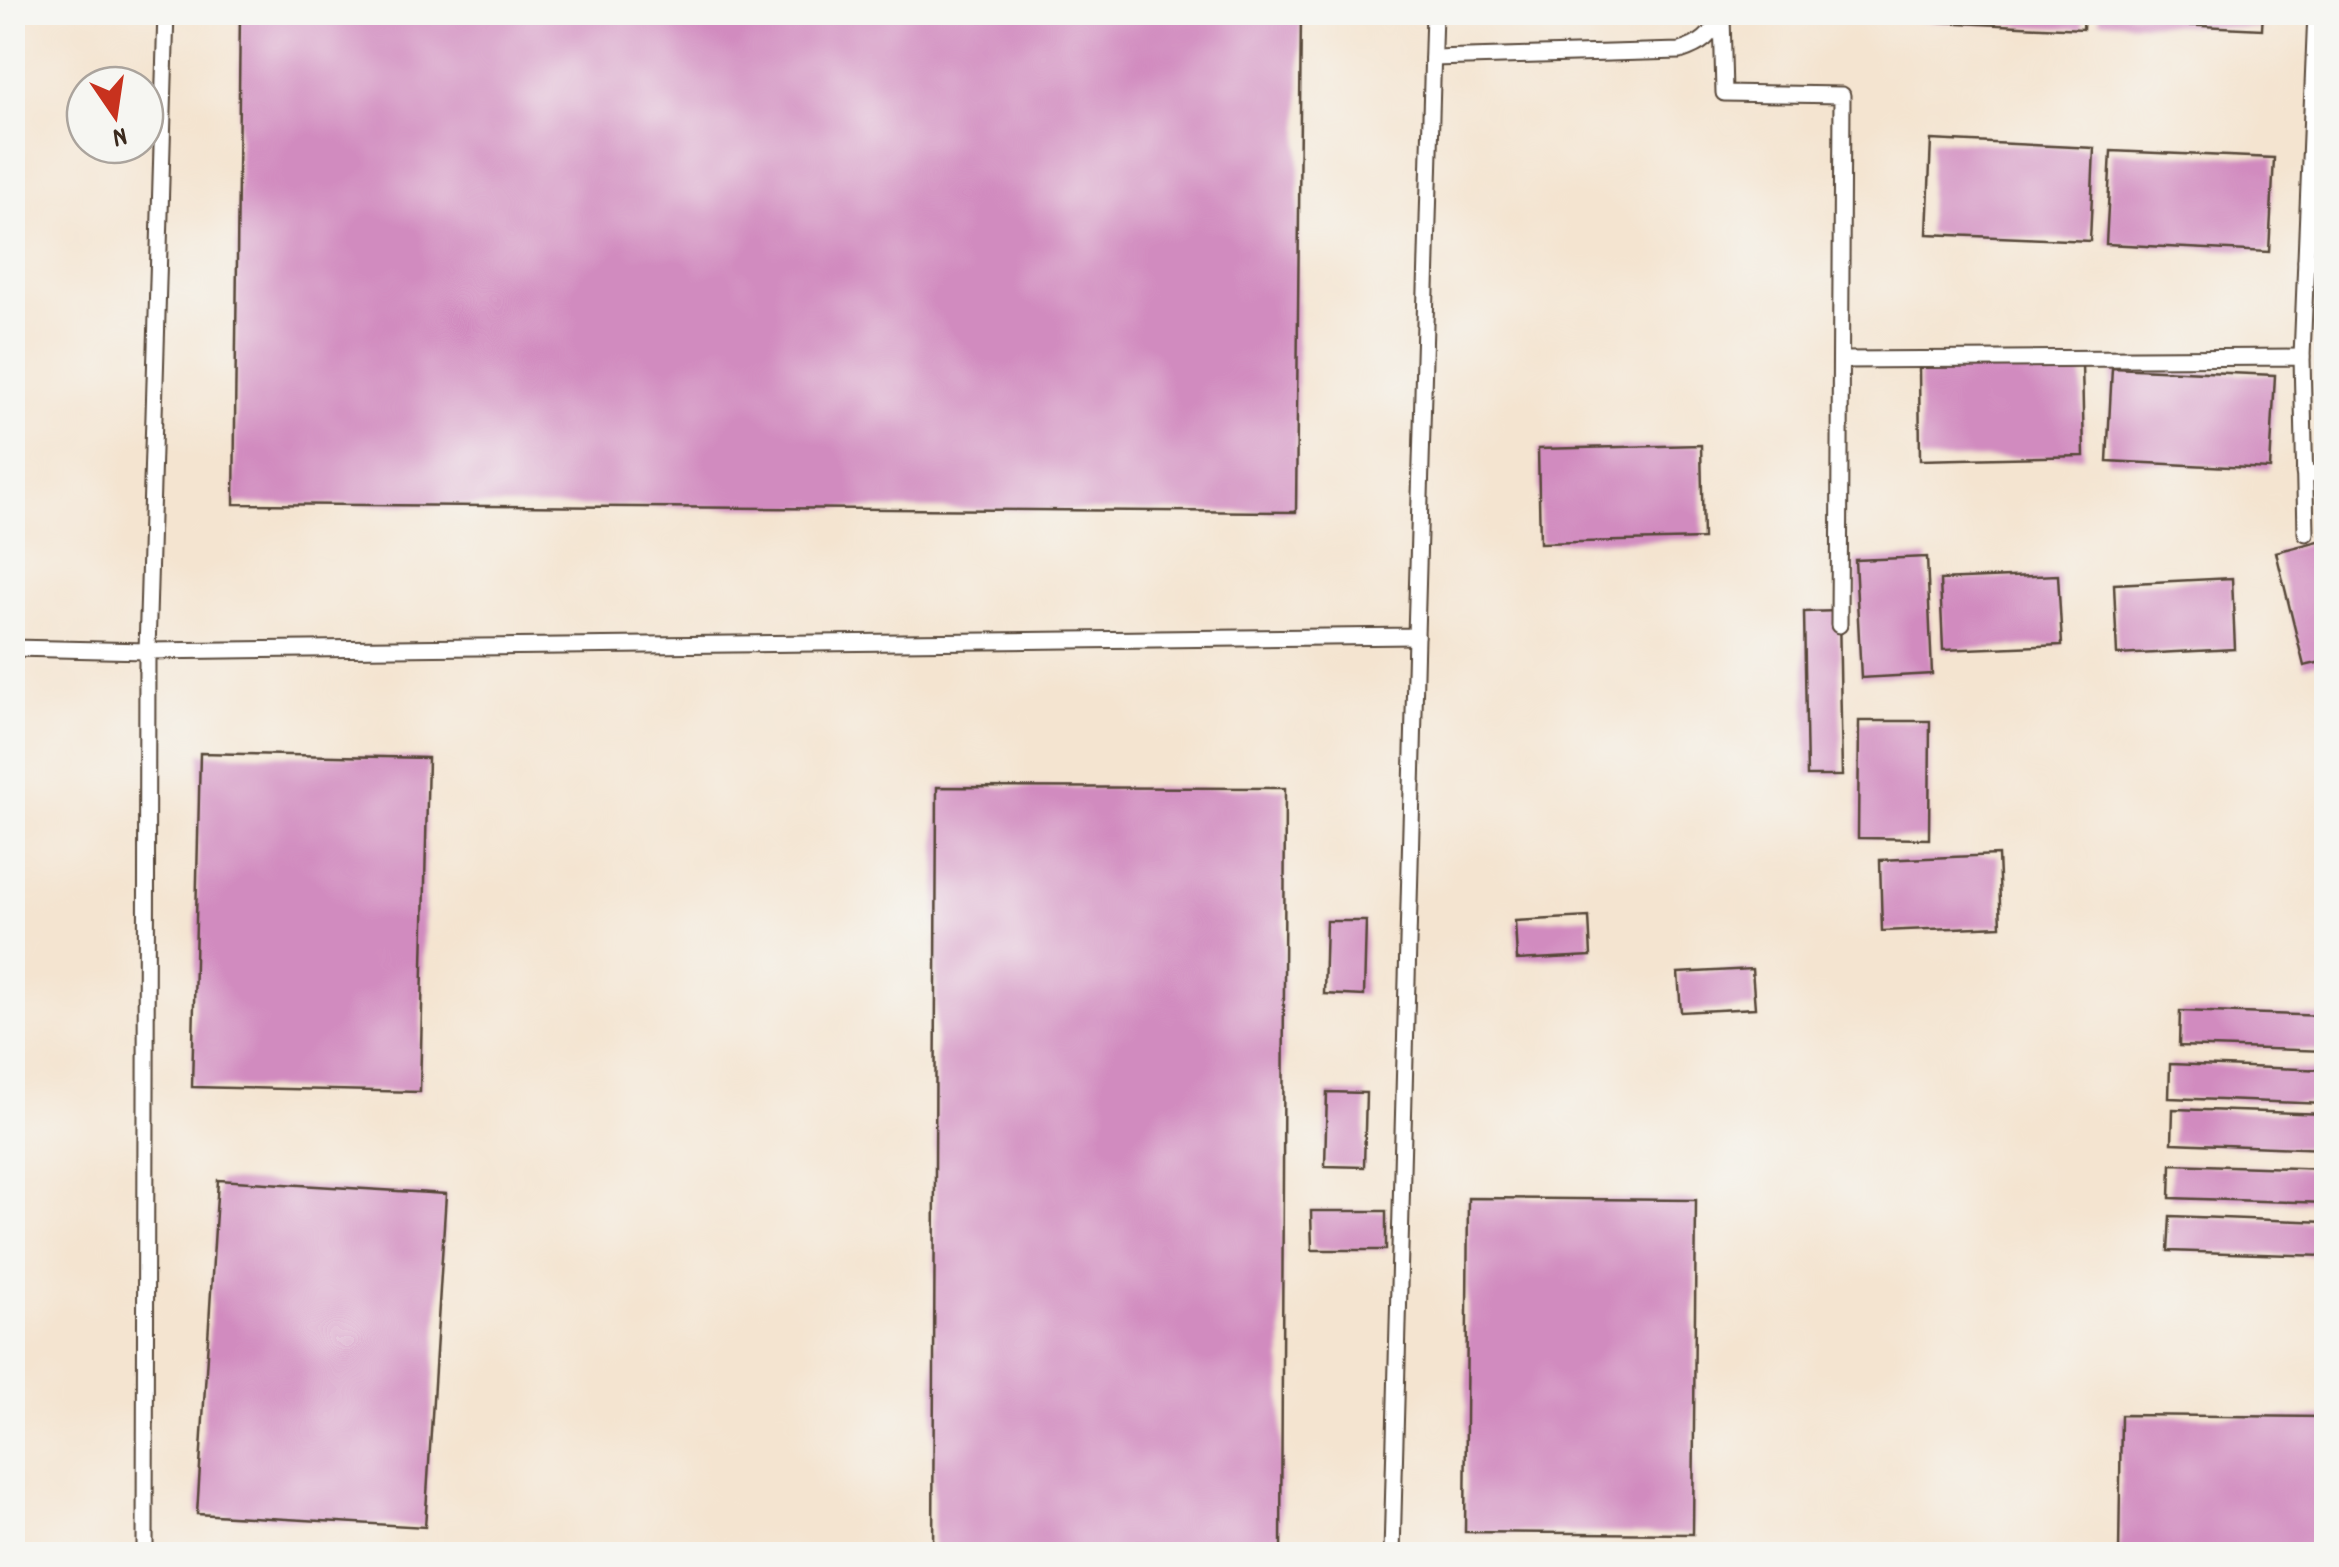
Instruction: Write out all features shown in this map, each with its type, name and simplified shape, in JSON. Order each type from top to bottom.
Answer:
[{"type":"lane","points":[[145,1554],[147,651],[166,12]]},
{"type":"lane","points":[[1392,1554],[1434,12]]},
{"type":"lane","points":[[2306,532],[2302,357],[2320,51],[2316,12]]},
{"type":"lane","points":[[1433,58],[1680,50],[1698,45],[1712,35],[1722,14]]},
{"type":"lane","points":[[1722,14],[1724,94],[1842,96],[1839,625]]},
{"type":"lane","points":[[2306,261],[2326,262]]},
{"type":"lane","points":[[1841,360],[2302,357]]},
{"type":"lane","points":[[2304,474],[2326,474]]},
{"type":"lane","points":[[12,648],[147,651],[1416,636]]},
{"type":"building","points":[[240,12],[1301,12],[1296,512],[234,504]]},
{"type":"building","points":[[1921,12],[2084,12],[2083,29],[1920,21]]},
{"type":"building","points":[[2099,12],[2263,12],[2262,29],[2099,21]]},
{"type":"building","points":[[1931,140],[2094,148],[2090,241],[1927,234]]},
{"type":"building","points":[[2111,151],[2274,158],[2269,252],[2106,244]]},
{"type":"building","points":[[2082,363],[2084,456],[1920,460],[1919,367]]},
{"type":"building","points":[[2112,368],[2275,375],[2270,469],[2107,461]]},
{"type":"building","points":[[1701,445],[1703,539],[1540,543],[1538,449]]},
{"type":"building","points":[[2326,539],[2326,661],[2304,666],[2276,552]]},
{"type":"building","points":[[1927,557],[1932,674],[1861,678],[1855,560]]},
{"type":"building","points":[[2058,575],[2062,645],[1943,650],[1940,580]]},
{"type":"building","points":[[2232,578],[2235,649],[2117,655],[2114,584]]},
{"type":"building","points":[[1839,611],[1842,776],[1807,776],[1804,612]]},
{"type":"building","points":[[1859,721],[1930,721],[1929,839],[1858,838]]},
{"type":"building","points":[[200,753],[428,758],[420,1092],[192,1087]]},
{"type":"building","points":[[937,787],[1285,788],[1281,1554],[933,1554]]},
{"type":"building","points":[[1998,855],[2001,926],[1882,931],[1880,860]]},
{"type":"building","points":[[1589,917],[1591,956],[1517,960],[1515,921]]},
{"type":"building","points":[[1326,921],[1366,921],[1364,996],[1324,994]]},
{"type":"building","points":[[1752,969],[1755,1008],[1681,1012],[1678,973]]},
{"type":"building","points":[[2180,1011],[2326,1016],[2326,1051],[2179,1046]]},
{"type":"building","points":[[2170,1064],[2326,1070],[2326,1104],[2169,1098]]},
{"type":"building","points":[[1327,1092],[1366,1093],[1364,1167],[1325,1166]]},
{"type":"building","points":[[2173,1109],[2326,1114],[2326,1149],[2172,1143]]},
{"type":"building","points":[[2171,1164],[2326,1169],[2326,1203],[2170,1198]]},
{"type":"building","points":[[218,1180],[446,1194],[425,1527],[197,1514]]},
{"type":"building","points":[[1468,1198],[1696,1200],[1693,1534],[1465,1532]]},
{"type":"building","points":[[1311,1211],[1386,1211],[1386,1250],[1312,1250]]},
{"type":"building","points":[[2170,1216],[2326,1222],[2326,1256],[2168,1251]]},
{"type":"building","points":[[2121,1415],[2326,1417],[2326,1554],[2119,1554]]}]
